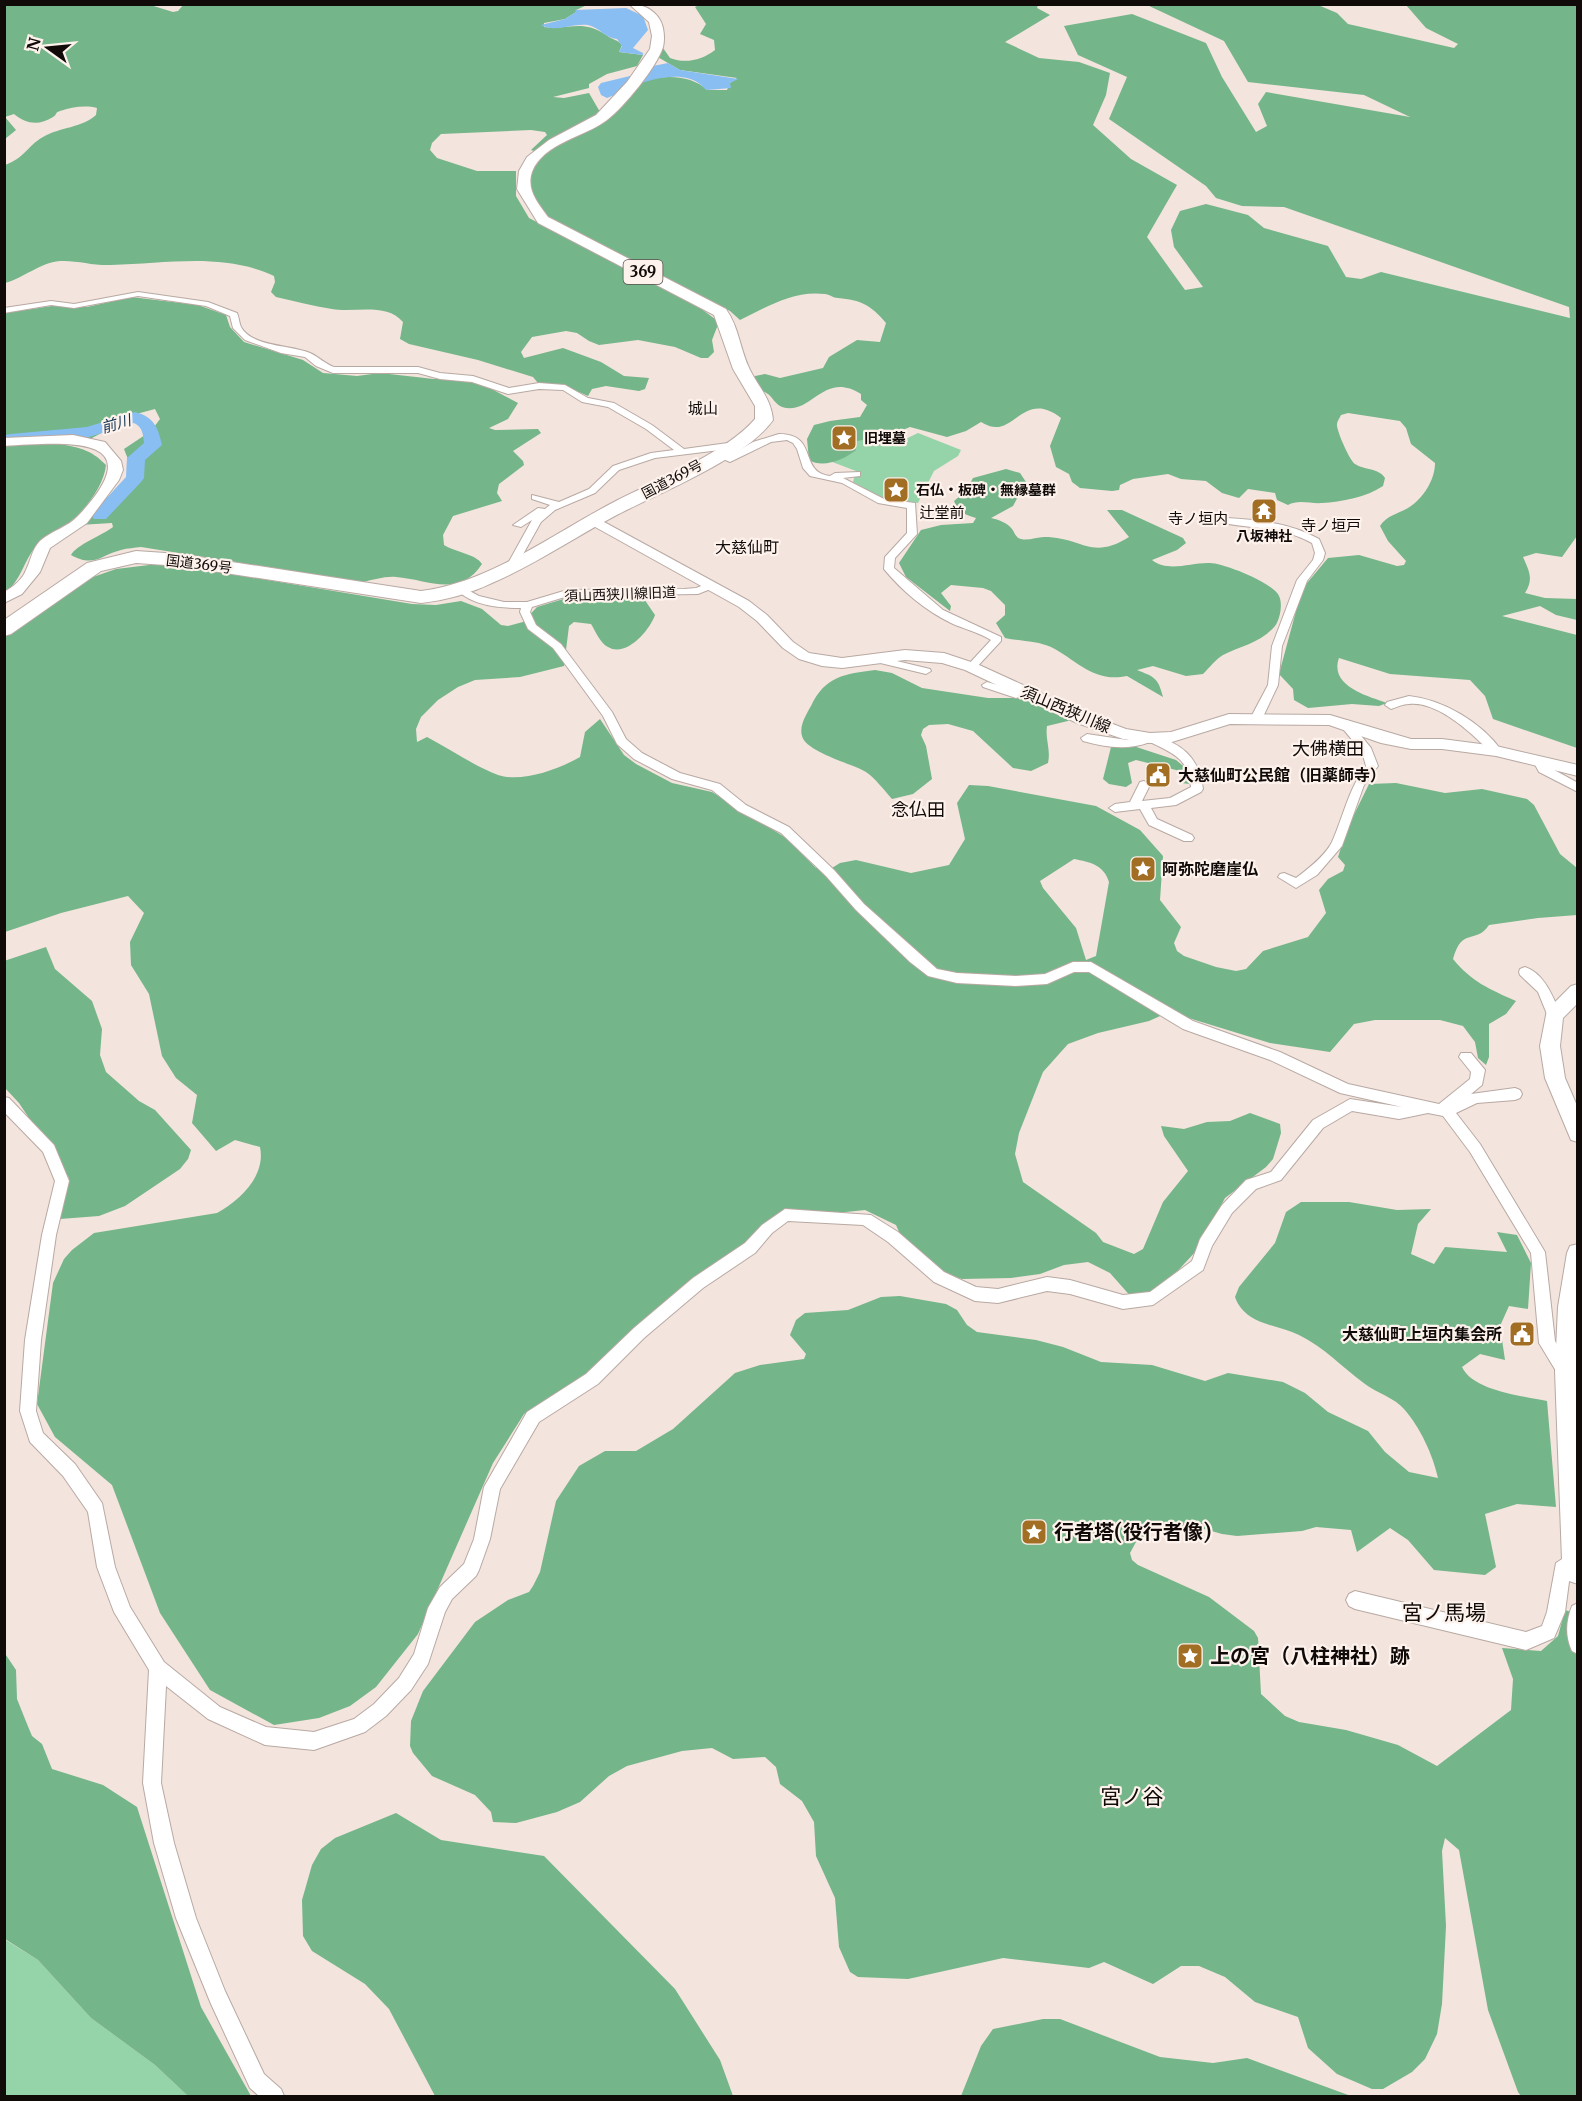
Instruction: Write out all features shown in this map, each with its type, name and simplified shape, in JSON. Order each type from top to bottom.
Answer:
[{"type":"highway","name":"国道369号","points":[[4,630],[94,567],[136,557],[180,560],[421,597],[438,596],[462,590],[719,455],[741,442],[765,420],[763,406],[741,369],[725,319],[720,312],[543,220],[527,197],[523,184],[527,169],[533,160],[555,142],[609,112],[656,50],[658,35],[656,23],[634,4]]},
{"type":"main road","points":[[4,442],[73,439],[100,445],[114,461],[116,470],[112,480],[82,520],[44,545],[37,557],[33,572],[17,591],[4,599]]},
{"type":"main road","name":"須山西狭川線","points":[[593,520],[753,610],[788,645],[804,656],[822,661],[842,663],[926,656],[944,658],[971,667],[1083,719],[1123,734],[1150,738],[1172,737],[1229,719],[1330,720],[1387,739],[1411,744],[1496,751],[1578,771]]},
{"type":"main road","points":[[1578,991],[1554,1015],[1550,1046],[1555,1078],[1578,1134]]},
{"type":"main road","points":[[1576,1566],[1572,1403],[1566,1371],[1569,1306],[1578,1253]]},
{"type":"street","points":[[4,311],[51,303],[74,306],[138,294],[208,304],[234,315],[237,328],[248,338],[284,351],[308,355],[319,364],[333,370],[418,370],[440,376],[473,379],[508,391],[539,386],[565,387],[585,400],[610,405],[681,451]]},
{"type":"street","points":[[719,455],[730,459],[766,440],[782,437],[792,439],[801,446],[804,461],[817,476],[846,481],[873,498],[885,502],[912,505],[912,534],[890,557],[889,569],[903,583],[955,622],[990,634],[996,639],[971,667]]},
{"type":"street","points":[[512,565],[537,520],[555,507],[592,491],[616,468],[654,455],[722,448],[741,442]]},
{"type":"street","points":[[830,478],[857,474]]},
{"type":"street","points":[[535,497],[555,507]]},
{"type":"street","points":[[518,525],[543,509],[555,507]]},
{"type":"street","points":[[1227,521],[1294,528],[1316,541],[1320,553],[1318,560],[1302,580],[1277,646],[1273,685],[1257,719]]},
{"type":"street","name":"須山西狭川線旧道","points":[[462,590],[475,598],[504,604],[528,605],[567,593],[684,592],[698,591],[710,586]]},
{"type":"street","points":[[528,605],[525,612],[532,627],[557,646],[608,715],[621,741],[638,756],[676,776],[716,787],[742,808],[785,830],[830,873],[860,907],[933,973],[957,978],[1016,981],[1047,979],[1073,968],[1091,967],[1188,1025],[1275,1056],[1345,1089],[1438,1110],[1475,1148],[1538,1252],[1547,1343],[1566,1371]]},
{"type":"street","points":[[876,659],[926,671]]},
{"type":"street","points":[[987,685],[1016,694],[1024,692]]},
{"type":"street","points":[[1391,705],[1409,700],[1429,705],[1455,716],[1480,733],[1496,751]]},
{"type":"street","points":[[1284,877],[1296,884],[1313,872],[1336,846],[1359,784],[1372,766],[1367,751],[1345,724]]},
{"type":"street","points":[[1087,738],[1118,744],[1138,743],[1150,738],[1183,754],[1196,770],[1197,789],[1172,802],[1115,808]]},
{"type":"street","points":[[1539,761],[1543,769],[1578,788]]},
{"type":"street","points":[[1138,806],[1144,784]]},
{"type":"street","points":[[1138,806],[1153,822],[1188,838]]},
{"type":"street","points":[[1525,972],[1543,989],[1554,1015]]},
{"type":"street","points":[[1438,1110],[1477,1081],[1478,1070],[1466,1057]]},
{"type":"street","points":[[4,1102],[48,1149],[62,1181],[49,1235],[38,1305],[28,1411],[36,1437],[69,1470],[96,1509],[106,1567],[123,1612],[158,1668],[214,1713],[265,1736],[314,1740],[359,1726],[380,1710],[405,1684],[422,1658],[437,1608],[446,1593],[470,1570],[482,1539],[492,1487],[533,1417],[592,1379],[639,1333],[698,1283],[750,1248],[767,1229],[785,1215],[866,1219],[893,1237],[939,1277],[975,1294],[998,1296],[1047,1284],[1070,1287],[1123,1302],[1153,1298],[1198,1266],[1205,1244],[1227,1209],[1251,1184],[1276,1176],[1318,1124],[1350,1105],[1399,1113],[1438,1110],[1475,1098],[1515,1094]]},
{"type":"street","points":[[1355,1600],[1526,1641],[1548,1632],[1556,1612],[1562,1569],[1576,1566]]},
{"type":"street","points":[[1578,1612],[1575,1620],[1578,1645]]},
{"type":"street","points":[[158,1668],[153,1783],[164,1843],[186,1918],[218,1997],[257,2081],[274,2097]]},
{"type":"green space","points":[[12,4],[147,4],[173,12],[178,11],[184,4],[587,5],[565,19],[544,23],[544,27],[590,27],[620,43],[622,45],[619,52],[643,55],[637,66],[607,74],[589,84],[589,88],[553,97],[564,98],[589,93],[600,112],[591,119],[553,137],[534,151],[531,150],[547,135],[545,132],[531,130],[441,134],[432,143],[430,150],[437,158],[477,171],[516,171],[516,196],[529,218],[692,302],[719,322],[712,340],[714,352],[708,358],[701,358],[675,347],[638,340],[599,345],[577,333],[566,331],[532,337],[521,352],[524,358],[563,348],[601,362],[624,376],[649,378],[645,389],[639,391],[606,386],[592,389],[588,396],[565,386],[538,383],[533,377],[478,360],[409,344],[400,339],[403,322],[388,312],[332,309],[276,297],[271,292],[275,282],[274,276],[234,264],[194,261],[105,265],[60,261],[52,262],[5,283],[5,165],[17,159],[43,137],[90,119],[96,115],[97,108],[69,108],[38,123],[28,122],[14,114],[5,117],[5,6]]},
{"type":"green space","points":[[699,5],[1038,5],[1037,8],[1050,15],[1005,42],[1039,58],[1079,62],[1110,73],[1106,95],[1093,125],[1131,159],[1177,185],[1147,237],[1185,290],[1203,287],[1174,247],[1171,230],[1180,211],[1206,204],[1248,215],[1264,228],[1328,246],[1346,277],[1361,279],[1381,272],[1570,318],[1569,307],[1284,207],[1242,206],[1216,198],[1206,186],[1109,119],[1127,77],[1078,55],[1064,26],[1132,14],[1206,43],[1222,77],[1256,132],[1267,126],[1258,104],[1266,92],[1410,117],[1364,95],[1248,82],[1224,41],[1147,5],[1318,5],[1337,13],[1348,24],[1454,48],[1458,44],[1426,28],[1406,5],[1577,5],[1577,536],[1562,557],[1536,553],[1523,557],[1530,579],[1525,593],[1545,598],[1577,599],[1577,620],[1556,615],[1540,606],[1502,616],[1577,635],[1577,748],[1493,719],[1485,696],[1470,680],[1390,674],[1339,658],[1337,668],[1339,676],[1345,683],[1360,693],[1387,703],[1379,706],[1352,704],[1308,708],[1294,700],[1293,689],[1279,674],[1302,589],[1328,558],[1359,555],[1397,566],[1404,565],[1406,561],[1388,541],[1380,526],[1389,517],[1419,500],[1433,476],[1435,463],[1411,444],[1406,428],[1400,421],[1348,413],[1341,415],[1337,427],[1353,462],[1379,472],[1385,478],[1383,486],[1362,496],[1322,503],[1300,502],[1288,505],[1277,500],[1275,493],[1248,489],[1239,498],[1222,493],[1206,481],[1181,479],[1168,474],[1133,479],[1120,485],[1119,490],[1080,488],[1072,482],[1069,474],[1056,467],[1050,446],[1061,418],[1050,411],[1040,409],[1024,413],[1003,426],[993,427],[981,422],[966,431],[947,437],[910,427],[885,437],[856,441],[854,445],[856,450],[834,462],[821,464],[809,460],[807,439],[814,425],[860,417],[867,405],[861,400],[861,394],[848,388],[837,387],[827,390],[802,405],[792,408],[782,407],[753,382],[755,376],[765,374],[780,378],[823,368],[829,357],[857,340],[880,342],[886,323],[881,317],[859,302],[813,293],[791,297],[740,320],[730,311],[548,217],[531,196],[527,182],[543,156],[579,131],[632,86],[650,79],[671,77],[700,84],[707,90],[727,90],[730,83],[737,78],[680,70],[656,56],[663,48],[670,58],[688,61],[699,59],[715,50],[714,40],[700,34],[706,24],[695,7]]},
{"type":"green space","points":[[5,117],[16,130],[5,139]]},
{"type":"green space","points":[[131,297],[198,305],[226,315],[230,327],[244,342],[303,360],[323,373],[357,376],[380,373],[434,379],[453,378],[480,383],[518,403],[508,419],[489,428],[495,430],[538,429],[541,433],[513,451],[524,465],[499,484],[497,493],[502,501],[453,516],[443,535],[444,545],[475,558],[482,564],[473,575],[463,581],[442,584],[392,577],[363,582],[141,547],[121,550],[92,560],[79,559],[71,555],[78,548],[113,527],[112,523],[79,525],[104,498],[120,495],[130,487],[131,467],[124,449],[151,431],[160,419],[155,409],[140,413],[90,439],[29,437],[5,439],[5,313],[52,306],[87,307]]},
{"type":"green space","points":[[849,429],[893,445],[918,433],[961,450],[958,456],[934,471],[918,503],[885,499],[853,482],[856,471],[827,460]]},
{"type":"green space","points":[[55,443],[95,455],[106,465],[102,481],[87,504],[69,523],[38,544],[15,583],[4,593],[4,445]]},
{"type":"green space","points":[[1006,469],[1020,473],[1026,482],[1013,506],[991,518],[1007,525],[1019,538],[1027,540],[1044,537],[1057,538],[1095,548],[1105,547],[1129,537],[1107,510],[1122,510],[1183,538],[1186,543],[1177,550],[1152,560],[1158,564],[1173,566],[1216,564],[1236,570],[1268,585],[1279,596],[1281,603],[1277,623],[1264,636],[1220,657],[1203,674],[1186,676],[1153,666],[1137,670],[1154,679],[1163,697],[1127,676],[1096,674],[1046,645],[1005,638],[996,623],[1005,615],[1005,605],[991,591],[951,585],[941,593],[951,606],[950,611],[906,577],[899,563],[921,530],[941,525],[973,523],[976,518],[962,512],[954,501],[966,491],[973,478]]},
{"type":"green space","points":[[166,563],[412,604],[436,605],[461,601],[482,609],[501,625],[508,626],[523,622],[537,607],[570,597],[642,596],[655,615],[643,635],[629,646],[622,649],[608,647],[600,640],[591,624],[574,622],[569,626],[564,666],[520,677],[475,680],[458,687],[438,700],[421,717],[416,729],[417,742],[427,737],[498,775],[529,776],[562,766],[580,757],[585,732],[600,719],[624,755],[636,764],[672,783],[712,792],[786,838],[816,868],[832,868],[840,863],[856,860],[911,873],[949,865],[965,839],[957,803],[969,785],[988,786],[1096,806],[1140,830],[1163,856],[1160,900],[1181,927],[1174,943],[1177,951],[1184,956],[1216,967],[1236,971],[1246,969],[1263,951],[1308,937],[1326,913],[1319,890],[1328,879],[1343,871],[1345,865],[1338,857],[1347,829],[1369,784],[1396,783],[1445,793],[1482,789],[1527,799],[1534,805],[1560,854],[1577,868],[1577,915],[1489,925],[1479,934],[1465,939],[1457,949],[1453,959],[1467,974],[1489,989],[1516,1001],[1506,1014],[1489,1024],[1489,1057],[1486,1065],[1478,1058],[1475,1042],[1463,1026],[1440,1020],[1375,1020],[1354,1024],[1330,1052],[1270,1043],[1169,1012],[1149,1021],[1098,1033],[1068,1044],[1043,1072],[1019,1133],[1015,1154],[1023,1182],[1096,1233],[1103,1242],[1134,1254],[1143,1249],[1163,1202],[1188,1171],[1164,1136],[1161,1126],[1184,1129],[1207,1122],[1230,1121],[1250,1113],[1280,1124],[1281,1133],[1273,1159],[1225,1198],[1198,1249],[1156,1294],[1133,1299],[1110,1273],[1088,1262],[1064,1265],[1040,1274],[1011,1278],[962,1279],[926,1265],[907,1250],[896,1225],[865,1210],[768,1220],[722,1267],[653,1311],[593,1373],[524,1414],[493,1463],[418,1634],[376,1687],[350,1706],[319,1718],[274,1725],[210,1690],[160,1613],[112,1485],[55,1437],[37,1404],[53,1283],[64,1259],[72,1250],[94,1233],[217,1213],[249,1186],[259,1168],[261,1158],[260,1147],[235,1140],[216,1151],[192,1123],[197,1095],[176,1078],[162,1056],[149,994],[131,965],[130,942],[144,913],[128,896],[61,913],[5,932],[4,637],[93,577],[116,569]],"holes":[[[1074,859],[1100,868],[1109,882],[1096,956],[1086,960],[1076,928],[1043,888],[1040,881]]]},
{"type":"green space","points":[[875,670],[892,673],[922,688],[988,698],[1022,698],[1072,720],[1047,726],[1048,763],[1031,771],[1013,768],[973,731],[948,724],[929,725],[923,729],[921,735],[926,746],[932,779],[913,794],[892,799],[866,772],[812,747],[805,742],[801,732],[817,696],[829,682],[845,675]]},
{"type":"green space","points":[[1121,742],[1176,760],[1188,770],[1190,784],[1181,783],[1180,771],[1136,760],[1128,763],[1132,783],[1126,787],[1109,784],[1103,779],[1112,743]]},
{"type":"green space","points":[[46,947],[55,969],[92,1001],[102,1029],[100,1055],[106,1072],[139,1101],[155,1110],[191,1150],[188,1159],[180,1169],[125,1206],[99,1216],[60,1219],[69,1178],[19,1103],[5,1088],[4,961]]},
{"type":"green space","points":[[1301,1202],[1349,1202],[1397,1210],[1431,1209],[1418,1224],[1411,1254],[1434,1264],[1445,1247],[1507,1252],[1497,1232],[1517,1235],[1531,1263],[1528,1309],[1509,1306],[1500,1326],[1505,1360],[1480,1354],[1462,1367],[1468,1375],[1487,1387],[1547,1401],[1556,1507],[1517,1504],[1485,1514],[1496,1567],[1485,1575],[1434,1570],[1408,1540],[1390,1528],[1357,1552],[1351,1530],[1316,1527],[1302,1531],[1237,1536],[1201,1528],[1174,1533],[1153,1532],[1136,1542],[1130,1553],[1132,1560],[1138,1565],[1209,1597],[1254,1631],[1258,1638],[1261,1694],[1285,1716],[1299,1722],[1346,1730],[1398,1745],[1437,1766],[1511,1710],[1513,1679],[1502,1648],[1541,1651],[1558,1636],[1565,1610],[1577,1614],[1577,2096],[1521,2096],[1518,2092],[1488,2010],[1459,1850],[1445,1838],[1442,1851],[1446,1926],[1442,2004],[1437,2034],[1425,2059],[1412,2072],[1383,2089],[1372,2089],[1337,2074],[1308,2048],[1298,2017],[1255,2002],[1225,1977],[1199,1966],[1181,1966],[1153,1984],[1104,1962],[1089,1968],[1003,1958],[908,1979],[858,1977],[850,1972],[839,1947],[835,1898],[816,1856],[814,1822],[802,1801],[780,1784],[776,1767],[765,1757],[733,1759],[712,1748],[682,1751],[627,1766],[609,1776],[580,1802],[557,1812],[516,1823],[493,1822],[491,1812],[475,1795],[432,1776],[413,1753],[410,1746],[411,1721],[423,1691],[475,1622],[508,1600],[529,1592],[540,1572],[556,1501],[579,1466],[605,1451],[636,1451],[673,1429],[735,1373],[760,1365],[804,1359],[806,1354],[790,1335],[796,1320],[805,1313],[848,1310],[881,1297],[900,1296],[946,1304],[957,1310],[967,1325],[977,1332],[1036,1340],[1063,1347],[1101,1362],[1152,1365],[1205,1381],[1228,1373],[1283,1382],[1305,1393],[1328,1412],[1368,1431],[1385,1452],[1409,1472],[1438,1478],[1425,1442],[1410,1416],[1400,1405],[1365,1384],[1308,1340],[1290,1331],[1262,1322],[1246,1313],[1235,1297],[1239,1287],[1275,1243],[1286,1212]]},
{"type":"green space","points":[[4,1652],[16,1670],[17,1699],[27,1724],[32,1736],[42,1744],[52,1769],[103,1785],[137,1807],[201,2007],[251,2096],[188,2096],[155,2065],[91,2018],[38,1960],[5,1939]]},
{"type":"green space","points":[[396,1813],[441,1840],[544,1856],[675,1989],[720,2060],[733,2096],[435,2096],[389,2009],[365,1984],[312,1951],[303,1936],[302,1900],[312,1865],[321,1849],[335,1838]]},
{"type":"green space","points":[[4,1939],[38,1960],[91,2018],[155,2065],[188,2096],[5,2096]]},
{"type":"green space","points":[[1043,2019],[1060,2019],[1160,2057],[1213,2063],[1247,2058],[1351,2096],[961,2096],[981,2046],[993,2029]]},
{"type":"water","points":[[626,8],[643,16],[648,30],[633,48],[643,55],[619,52],[622,46],[617,39],[609,37],[592,26],[552,28],[541,25],[565,19],[576,12],[575,10]]},
{"type":"water","points":[[668,63],[680,70],[738,79],[730,83],[731,88],[707,90],[685,77],[667,77],[633,86],[648,67]]},
{"type":"water","points":[[634,75],[617,94],[607,98],[601,95],[598,87],[601,83]]},
{"type":"waterway","name":"前川","points":[[11,439],[89,432],[135,417],[144,421],[150,428],[153,445],[136,458],[135,478],[100,515]]},
{"type":"place","name":"旧埋墓","points":[[844,438]]},
{"type":"place","name":"石仏・板碑・無縁墓群","points":[[896,490]]},
{"type":"place","name":"八坂神社","points":[[1264,511]]},
{"type":"place","name":"大慈仙町公民館（旧薬師寺）","points":[[1158,775]]},
{"type":"place","name":"阿弥陀磨崖仏","points":[[1143,869]]},
{"type":"place","name":"大慈仙町上垣内集会所","points":[[1522,1334]]},
{"type":"place","name":"行者塔(役行者像)","points":[[1034,1532]]},
{"type":"place","name":"上の宮（八柱神社）跡","points":[[1190,1656]]},
{"type":"district","name":"城山","points":[[703,409]]},
{"type":"district","name":"辻堂前","points":[[942,513]]},
{"type":"district","name":"寺ノ垣内","points":[[1198,519]]},
{"type":"district","name":"寺ノ垣戸","points":[[1331,526]]},
{"type":"district","name":"大慈仙町","points":[[747,547]]},
{"type":"district","name":"大佛横田","points":[[1328,749]]},
{"type":"district","name":"念仏田","points":[[918,810]]},
{"type":"district","name":"宮ノ馬場","points":[[1444,1613]]},
{"type":"district","name":"宮ノ谷","points":[[1132,1797]]}]
